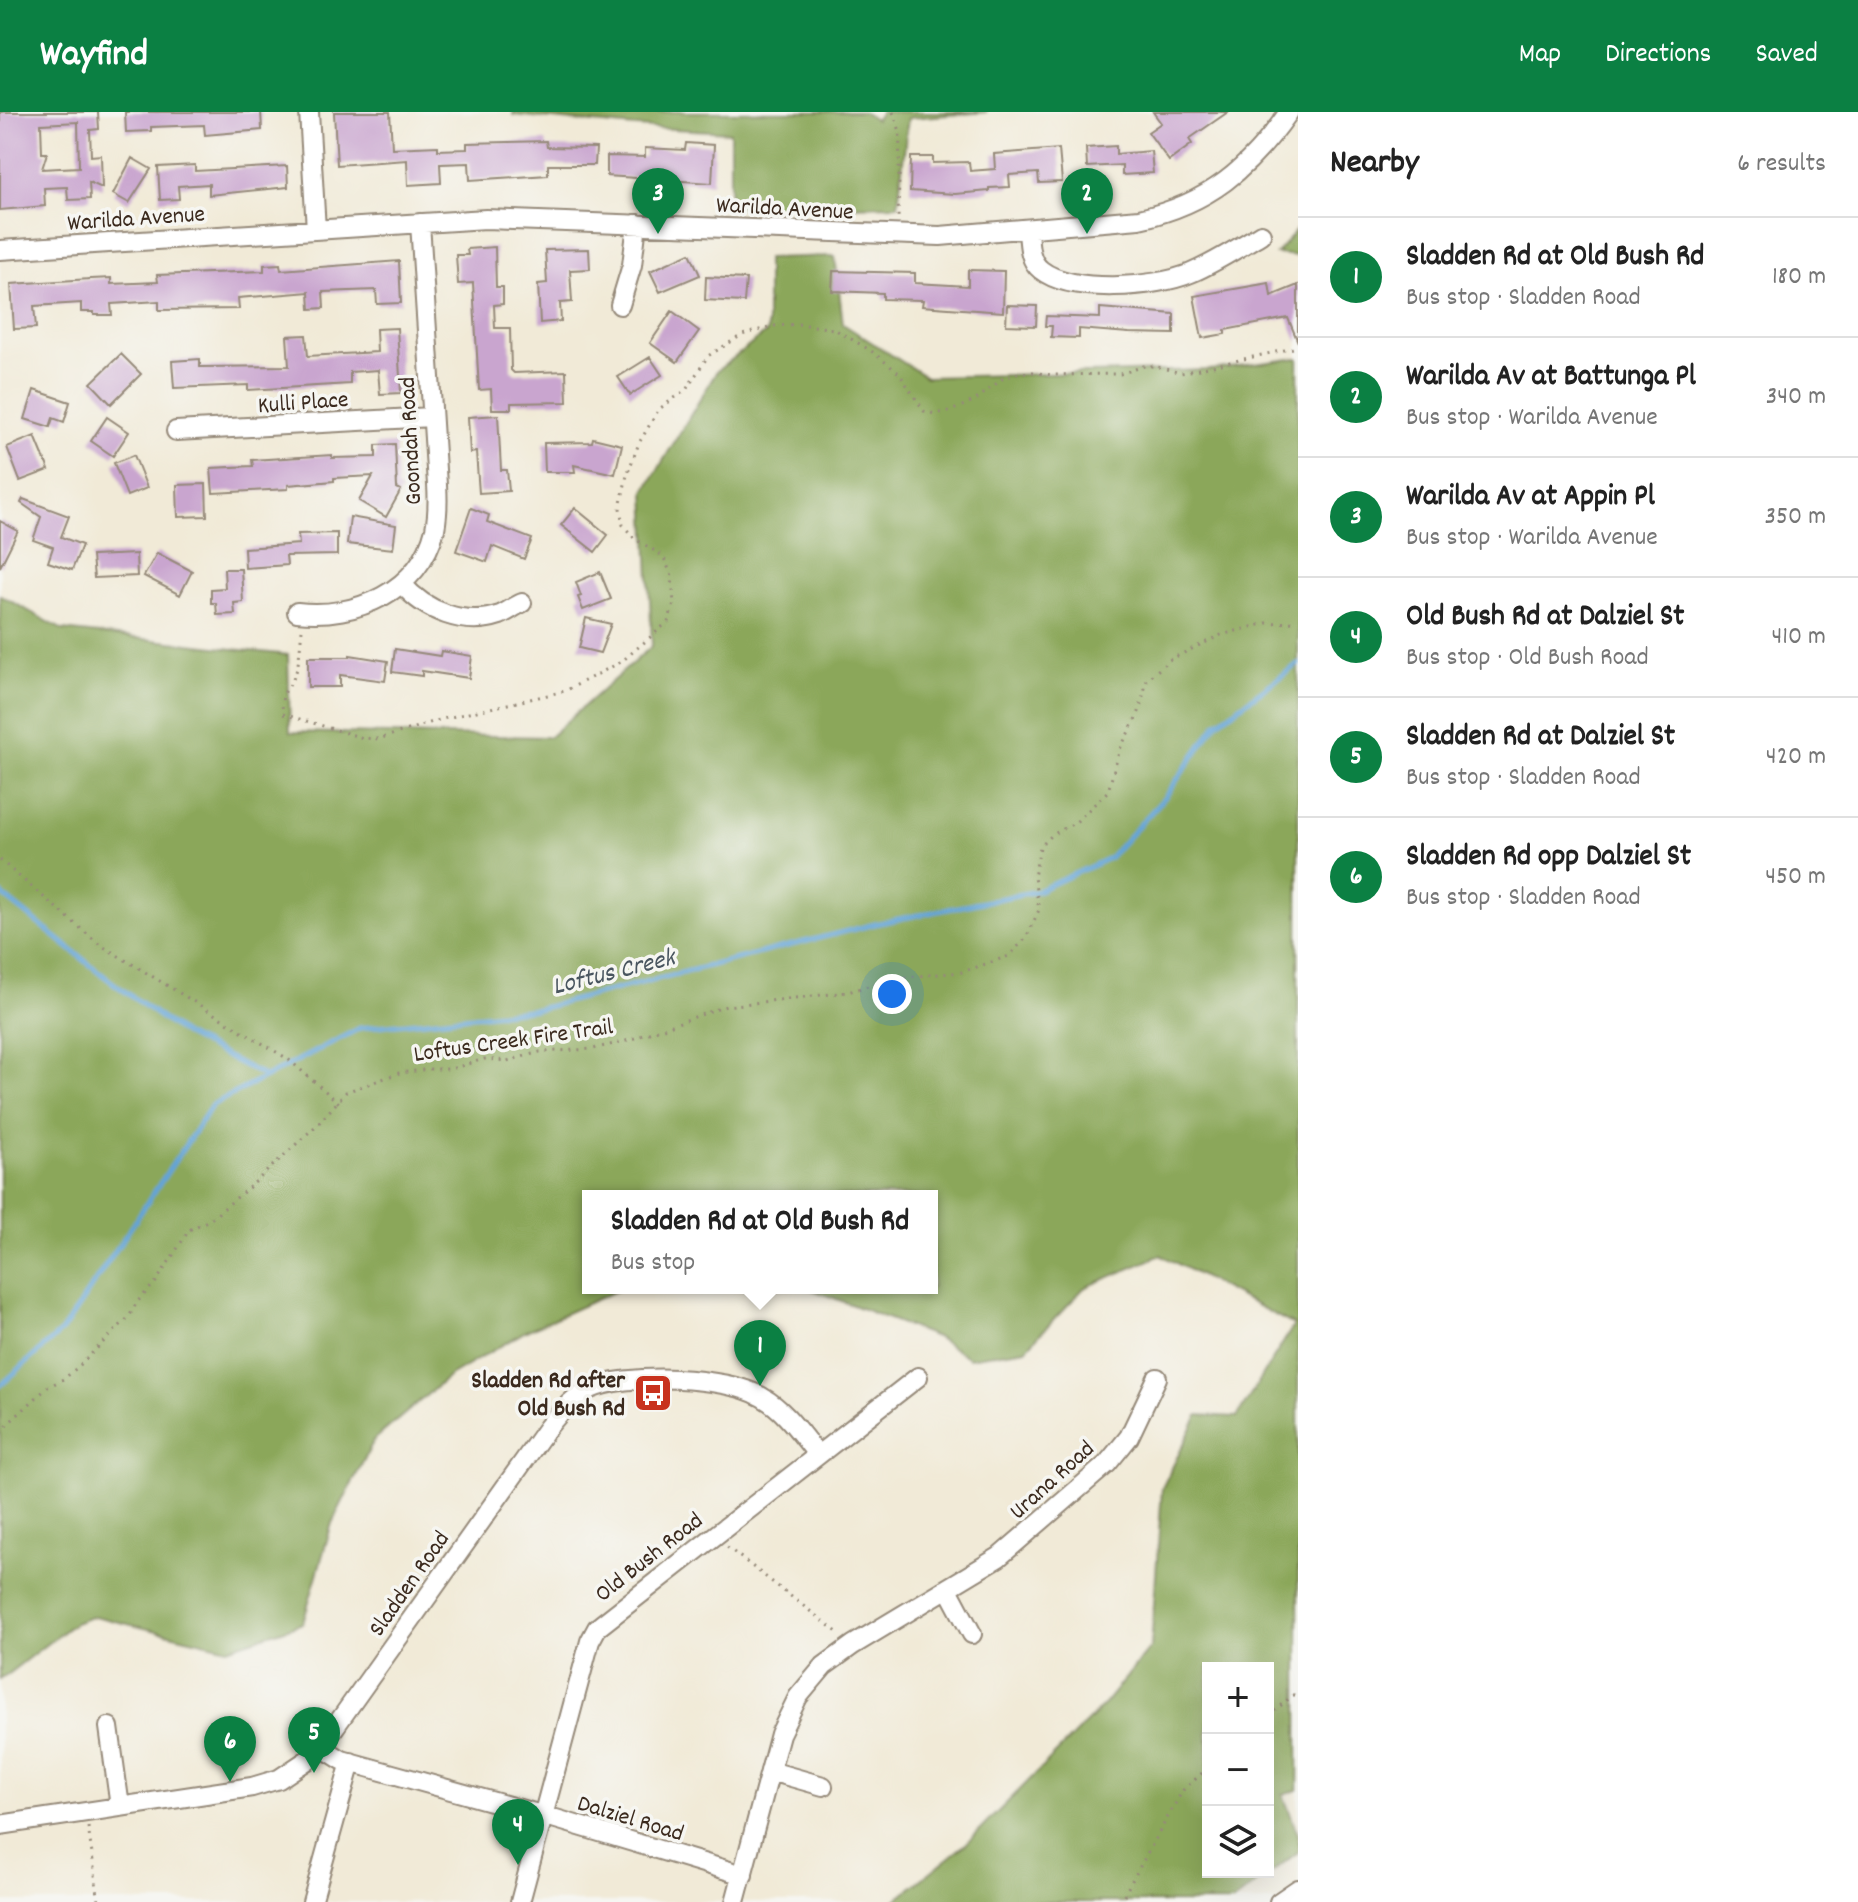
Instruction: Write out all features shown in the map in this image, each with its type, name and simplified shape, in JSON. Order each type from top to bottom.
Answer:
[{"type":"street","points":[[309,112],[316,230]]},
{"type":"street","name":"Warilda Avenue","points":[[0,250],[521,219],[899,236],[1028,230],[1139,219],[1160,215],[1200,199],[1236,175],[1289,112]]},
{"type":"street","name":"Goondah Road","points":[[301,613],[328,614],[358,608],[382,598],[402,584],[427,550],[435,531],[438,511],[420,223]]},
{"type":"street","points":[[620,305],[634,257],[637,224]]},
{"type":"street","points":[[1028,230],[1031,254],[1041,270],[1054,277],[1134,287],[1191,273],[1261,234]]},
{"type":"street","name":"Kulli Place","points":[[176,431],[432,417]]},
{"type":"street","points":[[402,584],[415,600],[427,608],[452,615],[499,615],[522,603]]},
{"type":"street","name":"Old Bush Road","points":[[520,1902],[590,1641],[597,1628],[918,1377]]},
{"type":"street","name":"Sladden Road","points":[[0,1825],[218,1794],[267,1783],[291,1772],[323,1748],[529,1452],[558,1414],[587,1390],[613,1381],[640,1378],[728,1385],[748,1390],[785,1414],[817,1454]]},
{"type":"street","name":"Urana Road","points":[[735,1902],[780,1734],[798,1697],[824,1666],[853,1645],[999,1557],[1107,1464],[1129,1437],[1157,1378]]},
{"type":"street","points":[[948,1589],[972,1634]]},
{"type":"street","points":[[109,1727],[120,1807]]},
{"type":"street","name":"Dalziel Road","points":[[323,1748],[333,1756],[351,1762],[743,1875]]},
{"type":"street","points":[[312,1902],[351,1762]]},
{"type":"street","points":[[770,1771],[823,1786]]},
{"type":"street","points":[[1279,1902],[1298,1889]]},
{"type":"path","points":[[893,112],[900,131],[899,236]]},
{"type":"path","points":[[301,613],[294,676],[285,687],[281,702],[283,714],[363,738],[379,739],[442,719],[565,691],[621,662],[668,622],[674,604],[672,576],[663,556],[634,538],[623,525],[620,508],[627,475],[639,443],[659,409],[686,390],[708,356],[742,335],[774,326],[800,324],[834,329],[890,365],[899,373],[924,411],[935,414],[976,400],[1002,379],[1015,374],[1120,374],[1144,366],[1181,373],[1298,347]]},
{"type":"path","name":"Loftus Creek Fire Trail","points":[[0,1431],[48,1387],[80,1365],[129,1317],[189,1230],[211,1219],[253,1184],[339,1103],[346,1092],[399,1073],[451,1069],[484,1059],[507,1061],[552,1051],[593,1049],[626,1041],[726,1006],[848,992],[895,978],[962,972],[1009,956],[1026,938],[1039,910],[1034,877],[1040,847],[1052,835],[1076,822],[1108,791],[1120,749],[1139,712],[1147,680],[1169,660],[1221,635],[1267,623],[1298,622]]},
{"type":"path","points":[[0,860],[99,944],[288,1059],[339,1103]]},
{"type":"path","points":[[724,1544],[853,1645]]},
{"type":"path","points":[[1274,1711],[1298,1691]]},
{"type":"path","points":[[1120,1902],[1183,1790],[1202,1773]]},
{"type":"path","points":[[86,1812],[99,1902]]},
{"type":"green space","points":[[513,112],[864,112],[875,120],[881,112],[987,112],[908,118],[898,205],[730,208],[730,132],[635,127],[513,115]]},
{"type":"green space","points":[[1298,228],[1298,256],[1276,254]]},
{"type":"green space","points":[[835,256],[843,324],[926,377],[1209,370],[1298,358],[1298,1790],[1283,1794],[1298,1835],[1298,1852],[1274,1870],[1274,1662],[1202,1662],[1202,1878],[1264,1878],[1233,1902],[893,1902],[967,1843],[1101,1708],[1151,1647],[1162,1488],[1198,1415],[1237,1417],[1294,1325],[1161,1255],[1084,1288],[1026,1349],[969,1358],[936,1337],[824,1294],[938,1294],[938,1190],[582,1190],[582,1294],[609,1294],[526,1331],[448,1377],[374,1440],[332,1523],[303,1623],[228,1648],[94,1616],[74,1623],[0,1680],[0,595],[63,630],[288,655],[290,732],[549,737],[652,646],[645,491],[717,371],[767,332],[767,258]]},
{"type":"building","points":[[0,112],[98,112],[99,129],[90,130],[91,156],[101,155],[102,188],[89,182],[90,199],[68,200],[67,187],[44,188],[45,206],[0,210]],"holes":[[[78,122],[79,167],[42,169],[47,153],[42,153],[41,124]]]},
{"type":"building","points":[[125,112],[261,112],[262,130],[205,135],[204,125],[151,127],[151,131],[126,132]]},
{"type":"building","points":[[334,112],[390,112],[392,148],[438,146],[438,150],[467,149],[467,143],[546,141],[547,147],[596,148],[595,165],[548,165],[548,175],[470,180],[469,163],[440,164],[441,183],[408,185],[407,160],[337,165]]},
{"type":"building","points":[[1153,112],[1228,112],[1189,139],[1192,144],[1169,161],[1148,132],[1161,123]]},
{"type":"building","points":[[686,143],[714,145],[712,183],[607,176],[607,156],[645,157],[645,148],[685,150]]},
{"type":"building","points":[[1116,146],[1116,154],[1151,151],[1153,173],[1122,175],[1122,165],[1087,167],[1086,148]]},
{"type":"building","points":[[1059,149],[1062,182],[1039,183],[1038,173],[1009,175],[1010,187],[989,188],[989,191],[955,194],[910,191],[911,157],[933,157],[933,163],[969,162],[970,171],[995,169],[994,154]]},
{"type":"building","points":[[132,158],[151,169],[129,203],[113,194]]},
{"type":"building","points":[[195,165],[195,171],[287,166],[288,187],[209,195],[209,184],[178,186],[179,199],[160,200],[158,167]]},
{"type":"building","points":[[495,247],[496,287],[503,287],[503,304],[494,305],[495,328],[510,328],[511,370],[514,373],[566,371],[567,402],[511,403],[511,409],[492,409],[491,389],[479,390],[473,283],[458,284],[456,255],[468,255],[467,249]]},
{"type":"building","points":[[589,249],[590,269],[570,270],[572,302],[560,303],[561,321],[540,323],[538,284],[547,283],[545,250]]},
{"type":"building","points":[[690,253],[700,275],[660,292],[650,271]]},
{"type":"building","points":[[399,261],[401,303],[377,304],[376,290],[323,292],[324,308],[310,309],[309,292],[238,298],[239,309],[159,310],[159,301],[111,304],[112,315],[94,315],[94,312],[81,312],[81,303],[34,306],[36,328],[14,329],[11,284],[111,278],[111,284],[158,282],[157,275],[264,271],[264,265],[280,264],[281,270]]},
{"type":"building","points":[[968,270],[1004,271],[1003,312],[922,306],[923,300],[883,299],[883,293],[832,291],[833,271],[915,273],[915,283],[968,286]]},
{"type":"building","points":[[706,277],[746,279],[744,302],[705,300]]},
{"type":"building","points":[[1269,283],[1271,296],[1298,285],[1298,342],[1288,318],[1225,330],[1225,334],[1202,338],[1194,296]]},
{"type":"building","points":[[1007,305],[1037,306],[1036,326],[1006,325]]},
{"type":"building","points":[[1100,308],[1174,314],[1174,334],[1079,329],[1079,338],[1051,337],[1052,326],[1045,326],[1046,316],[1100,318]]},
{"type":"building","points":[[672,311],[699,331],[677,362],[650,343]]},
{"type":"building","points":[[397,328],[401,393],[380,394],[378,370],[350,372],[350,384],[248,390],[248,385],[174,388],[172,361],[200,359],[200,367],[289,366],[287,336],[306,335],[308,356],[377,352],[376,329]]},
{"type":"building","points":[[121,354],[141,374],[111,404],[91,383]]},
{"type":"building","points":[[650,357],[662,375],[630,395],[618,377]]},
{"type":"building","points":[[34,390],[70,402],[64,422],[53,418],[50,427],[25,419]]},
{"type":"building","points":[[498,415],[501,470],[507,470],[509,491],[479,493],[476,452],[470,453],[468,417]]},
{"type":"building","points":[[107,417],[129,432],[113,456],[91,441]]},
{"type":"building","points":[[35,436],[49,470],[20,481],[7,447]]},
{"type":"building","points":[[593,438],[622,445],[615,474],[574,465],[575,472],[545,472],[544,443],[592,442]]},
{"type":"building","points":[[395,444],[397,488],[401,490],[386,517],[359,501],[373,476],[288,485],[288,489],[213,493],[211,468],[253,466],[252,460],[332,455],[332,458],[376,457],[376,445]]},
{"type":"building","points":[[134,455],[147,488],[127,496],[114,463]]},
{"type":"building","points":[[206,484],[207,516],[178,517],[177,485]]},
{"type":"building","points":[[23,499],[69,516],[61,537],[82,545],[72,570],[48,562],[53,547],[33,540],[41,517],[21,503]]},
{"type":"building","points":[[471,508],[489,515],[487,522],[532,539],[524,559],[492,546],[487,562],[456,551]]},
{"type":"building","points":[[575,508],[608,535],[595,552],[561,525]]},
{"type":"building","points":[[350,517],[396,525],[393,549],[347,544]]},
{"type":"building","points":[[0,521],[18,531],[0,567]]},
{"type":"building","points":[[337,533],[337,555],[286,556],[287,565],[245,568],[244,548],[299,544],[298,534]]},
{"type":"building","points":[[157,553],[192,571],[180,595],[144,576]]},
{"type":"building","points":[[136,554],[137,576],[94,578],[92,556]]},
{"type":"building","points":[[224,569],[241,569],[243,602],[234,603],[235,614],[217,615],[216,603],[211,603],[211,589],[225,588]]},
{"type":"building","points":[[600,572],[611,599],[583,610],[576,582]]},
{"type":"building","points":[[586,618],[611,624],[600,653],[579,648]]},
{"type":"building","points":[[395,649],[440,656],[441,651],[472,656],[469,678],[422,671],[422,676],[392,672]]},
{"type":"building","points":[[350,655],[388,661],[385,681],[340,675],[340,687],[308,687],[308,657]]},
{"type":"waterway","name":"Loftus Creek","points":[[0,1386],[62,1331],[212,1105],[360,1028],[538,1009],[879,923],[1037,891],[1109,858],[1165,797],[1217,723],[1298,664]]},
{"type":"waterway","points":[[0,893],[183,1034],[266,1077]]},
{"type":"place","name":"Warilda Av at Appin Pl","points":[[658,234]]},
{"type":"place","name":"Warilda Av at Battunga Pl","points":[[1087,234]]},
{"type":"place","name":"Sladden Rd at Old Bush Rd","points":[[760,1386]]},
{"type":"place","name":"Sladden Rd after Old Bush Rd","points":[[653,1393]]},
{"type":"place","name":"Sladden Rd at Dalziel St","points":[[314,1773]]},
{"type":"place","name":"Sladden Rd opp Dalziel St","points":[[230,1782]]},
{"type":"place","name":"Old Bush Rd at Dalziel St","points":[[518,1865]]}]
